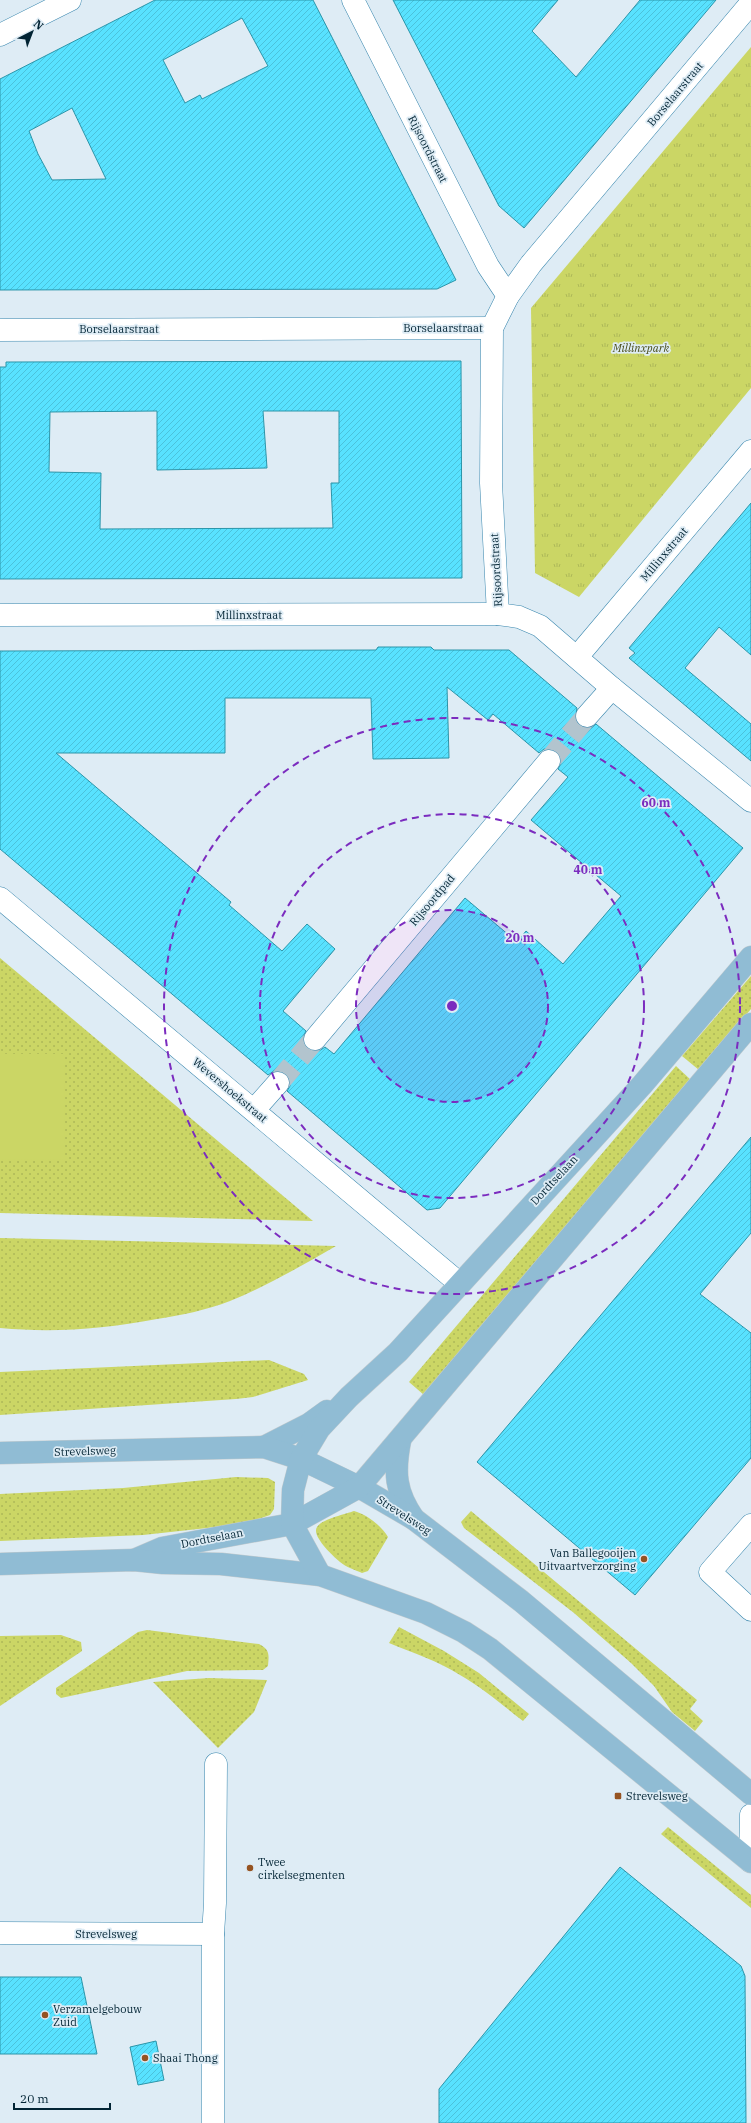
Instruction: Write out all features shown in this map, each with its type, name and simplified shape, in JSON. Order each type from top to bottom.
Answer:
[{"type":"main road","name":"Dordtselaan","points":[[292,1524],[293,1490],[301,1460],[319,1429],[349,1397],[398,1352],[459,1283],[642,1085],[751,956]]},
{"type":"main road","name":"Dordtselaan","points":[[134,1560],[162,1548],[292,1524],[360,1487],[751,1024]]},
{"type":"main road","name":"Dordtselaan","points":[[264,1447],[310,1424],[349,1397]]},
{"type":"main road","points":[[401,1440],[396,1473],[405,1506],[414,1519]]},
{"type":"main road","name":"Strevelsweg","points":[[0,1453],[264,1447],[301,1460],[360,1487],[414,1519],[521,1601],[751,1794]]},
{"type":"main road","points":[[292,1524],[320,1575]]},
{"type":"main road","points":[[0,1564],[134,1560],[163,1563],[221,1564],[320,1575],[426,1613],[464,1632],[490,1648],[750,1862]]},
{"type":"street","points":[[0,35],[70,0]]},
{"type":"street","name":"Rijsoordstraat","points":[[353,0],[488,266],[508,296]]},
{"type":"street","name":"Borselaarstraat","points":[[0,330],[492,328],[508,296],[531,264],[751,3]]},
{"type":"street","name":"Rijsoordstraat","points":[[492,328],[491,483],[498,614],[519,617],[540,626],[612,688],[751,801]]},
{"type":"street","name":"Millinxstraat","points":[[577,657],[751,451]]},
{"type":"street","name":"Millinxstraat","points":[[0,615],[498,614]]},
{"type":"street","points":[[587,716],[612,688]]},
{"type":"street","name":"Rijsoordpad","points":[[315,1039],[549,761]]},
{"type":"street","name":"Wevershoekstraat","points":[[0,898],[459,1283]]},
{"type":"street","points":[[254,1110],[278,1083]]},
{"type":"street","points":[[751,1524],[710,1572],[751,1610]]},
{"type":"street","points":[[213,2123],[213,1934],[215,1903],[216,1764]]},
{"type":"street","points":[[750,1862],[751,1815]]},
{"type":"street","name":"Strevelsweg","points":[[0,1933],[213,1934]]},
{"type":"green space","name":"Millinxpark","points":[[751,47],[751,388],[579,597],[535,573],[531,308]]},
{"type":"green space","points":[[0,958],[313,1221],[0,1213]]},
{"type":"green space","points":[[751,976],[751,1009],[699,1070],[682,1056]]},
{"type":"green space","points":[[0,1054],[65,1054],[64,1160],[0,1159]]},
{"type":"green space","points":[[676,1066],[692,1081],[424,1395],[409,1382]]},
{"type":"green space","points":[[0,1238],[336,1246],[257,1289],[212,1307],[176,1316],[98,1328],[40,1330],[0,1328]]},
{"type":"green space","points":[[269,1360],[304,1374],[308,1380],[253,1397],[236,1399],[0,1415],[0,1372]]},
{"type":"green space","points":[[236,1477],[268,1478],[275,1482],[274,1509],[270,1515],[244,1524],[143,1535],[0,1541],[0,1494],[123,1488]]},
{"type":"green space","points":[[354,1511],[373,1521],[388,1537],[368,1571],[362,1573],[340,1562],[328,1551],[317,1535],[316,1531],[320,1524],[334,1517]]},
{"type":"green space","points":[[471,1511],[697,1700],[690,1709],[703,1721],[695,1731],[672,1712],[654,1686],[631,1663],[574,1613],[464,1528],[461,1522]]},
{"type":"green space","points":[[399,1627],[444,1651],[479,1673],[529,1714],[523,1721],[485,1691],[452,1670],[389,1643]]},
{"type":"green space","points":[[147,1630],[259,1644],[267,1650],[269,1658],[268,1666],[263,1670],[187,1671],[61,1698],[56,1694],[56,1688],[138,1632]]},
{"type":"green space","points":[[61,1635],[81,1642],[82,1651],[0,1706],[0,1636]]},
{"type":"green space","points":[[209,1678],[267,1680],[254,1712],[218,1748],[153,1682]]},
{"type":"green space","points":[[668,1827],[751,1895],[751,1908],[661,1834]]},
{"type":"building","points":[[155,0],[313,0],[456,280],[437,289],[0,290],[0,79]],"holes":[[[242,18],[268,66],[202,99],[200,95],[185,103],[163,60]],[[72,108],[106,179],[52,180],[38,154],[29,131]]]},
{"type":"building","points":[[393,0],[558,0],[532,31],[576,77],[640,0],[716,0],[524,228],[499,206]]},
{"type":"building","points":[[461,361],[462,578],[0,579],[0,367],[6,367],[6,362]],"holes":[[[157,411],[157,470],[267,468],[263,411],[339,411],[339,483],[331,483],[333,528],[100,529],[101,473],[49,472],[50,412]]]},
{"type":"building","points":[[751,503],[751,655],[719,627],[685,668],[751,724],[751,761],[629,658],[635,653],[629,648]]},
{"type":"building","points":[[378,647],[431,647],[434,650],[509,650],[577,708],[575,720],[579,726],[591,728],[596,724],[743,848],[440,1208],[427,1210],[287,1091],[290,1086],[290,1079],[286,1073],[274,1071],[268,1075],[0,849],[0,651],[376,650]],"holes":[[[447,687],[488,720],[493,714],[539,753],[544,749],[551,749],[557,752],[561,763],[558,769],[568,777],[531,820],[621,896],[563,964],[526,931],[517,942],[465,898],[334,1054],[325,1047],[319,1051],[312,1051],[307,1048],[303,1037],[306,1031],[283,1011],[335,949],[307,924],[282,951],[229,905],[231,902],[56,753],[225,753],[225,698],[371,698],[373,759],[449,758]]]},
{"type":"building","points":[[751,1137],[751,1233],[700,1294],[751,1333],[751,1458],[635,1595],[477,1462]]},
{"type":"building","points":[[620,1867],[741,1966],[745,1976],[746,2123],[439,2123],[439,2089]]},
{"type":"building","name":"Verzamelgebouw Zuid","points":[[0,1977],[81,1977],[97,2054],[0,2054]]},
{"type":"building","points":[[156,2041],[164,2080],[138,2085],[130,2047]]},
{"type":"tunnel","points":[[549,761],[587,716]]},
{"type":"tunnel","points":[[278,1083],[315,1039]]},
{"type":"place","name":"Van Ballegooijen Uitvaartverzorging","points":[[644,1559]]},
{"type":"place","name":"Strevelsweg","points":[[618,1796]]},
{"type":"place","name":"Twee cirkelsegmenten","points":[[250,1868]]},
{"type":"place","name":"Verzamelgebouw Zuid","points":[[45,2015]]},
{"type":"place","name":"Shaai Thong","points":[[145,2058]]}]
